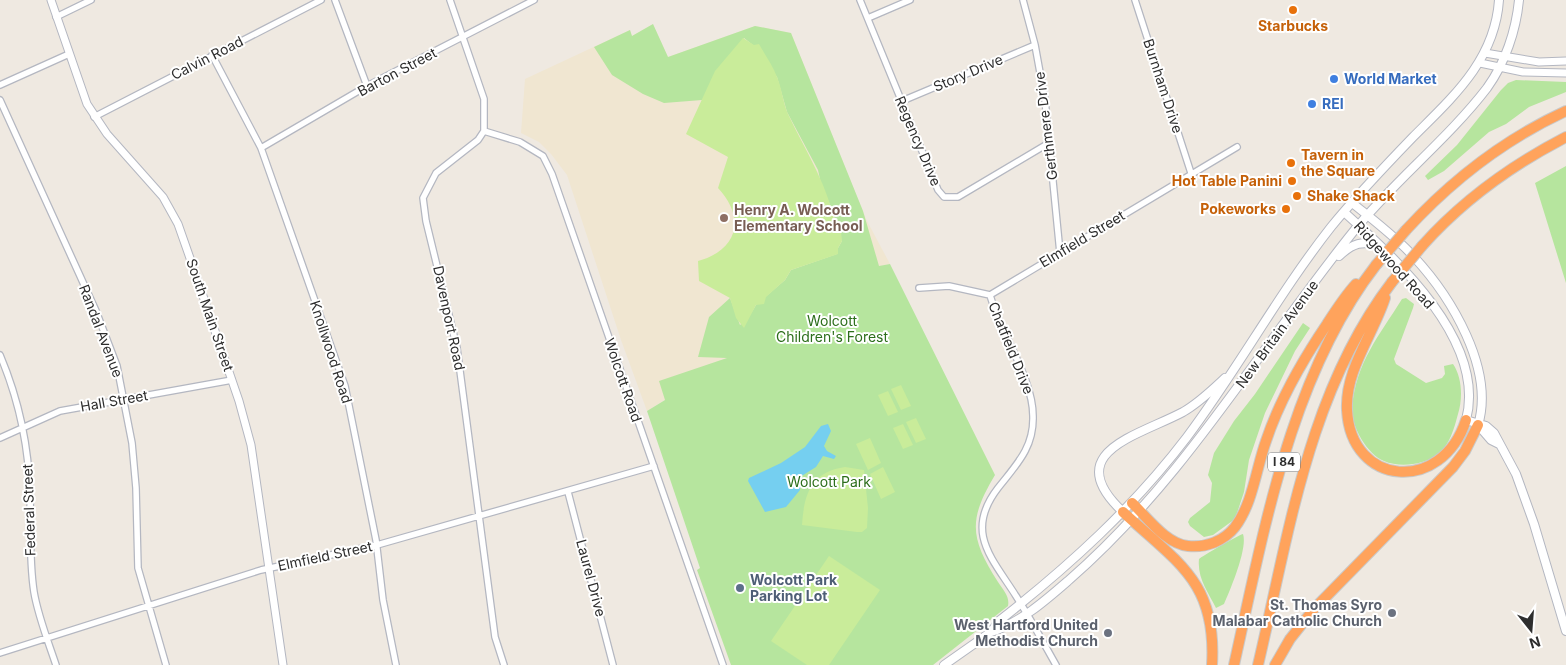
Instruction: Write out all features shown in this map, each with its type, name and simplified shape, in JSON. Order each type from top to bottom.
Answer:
[{"type":"highway","name":"I 84","points":[[1234,665],[1260,553],[1296,420],[1330,340],[1349,306],[1374,269],[1406,230],[1431,204],[1474,167],[1516,138],[1566,111]]},
{"type":"highway","name":"I 84","points":[[1258,665],[1305,467],[1319,419],[1344,359],[1390,284],[1422,246],[1450,217],[1492,182],[1566,137]]},
{"type":"highway","points":[[1132,503],[1172,540],[1185,546],[1211,544],[1230,532],[1245,508],[1269,432],[1292,379],[1346,296],[1374,269]]},
{"type":"highway","points":[[1390,284],[1350,384],[1348,417],[1355,441],[1368,457],[1382,467],[1403,472],[1420,470],[1435,464],[1448,454],[1459,438],[1466,420]]},
{"type":"highway","points":[[1275,665],[1290,639],[1314,609],[1453,467],[1465,451],[1478,425]]},
{"type":"highway","points":[[1123,512],[1183,568],[1200,590],[1212,626],[1212,665]]},
{"type":"main road","name":"New Britain Avenue","points":[[991,632],[999,621],[1079,556],[1132,503],[1178,449],[1309,257],[1351,202],[1458,92],[1480,63],[1496,20],[1499,0]]},
{"type":"main road","name":"New Britain Avenue","points":[[944,665],[991,632],[1004,628],[1026,613],[1081,570],[1140,511],[1192,450],[1358,225],[1487,88],[1500,67],[1515,26],[1518,0]]},
{"type":"main road","name":"Ridgewood Road","points":[[1351,202],[1406,248],[1430,275],[1472,347],[1482,384],[1483,401],[1478,425]]},
{"type":"main road","name":"Ridgewood Road","points":[[1344,212],[1385,251],[1429,302],[1459,349],[1469,382],[1469,402],[1466,420]]},
{"type":"main road","points":[[1328,265],[1358,243],[1368,243],[1385,251]]},
{"type":"main road","points":[[1123,512],[1106,495],[1100,483],[1100,466],[1105,455],[1122,442],[1188,409],[1235,368]]},
{"type":"main road","points":[[1466,420],[1488,427],[1496,435],[1513,468],[1524,493],[1566,631]]},
{"type":"street","name":"South Main Street","points":[[51,0],[68,54],[82,92],[94,117],[158,189],[175,216],[232,380],[255,464],[283,665]]},
{"type":"street","points":[[56,17],[91,0]]},
{"type":"street","name":"Calvin Road","points":[[94,117],[321,0]]},
{"type":"street","points":[[335,0],[367,86]]},
{"type":"street","points":[[450,0],[484,99],[484,131]]},
{"type":"street","name":"Barton Street","points":[[262,148],[367,86],[534,0]]},
{"type":"street","name":"Regency Drive","points":[[860,0],[938,190],[944,197],[958,197],[1050,143]]},
{"type":"street","points":[[868,18],[910,0]]},
{"type":"street","name":"Gerthmere Drive","points":[[1023,0],[1035,45],[1050,143],[1060,253]]},
{"type":"street","name":"Burnham Drive","points":[[1135,0],[1192,173]]},
{"type":"street","name":"Story Drive","points":[[902,101],[1035,45]]},
{"type":"street","points":[[1485,53],[1539,62],[1566,61]]},
{"type":"street","points":[[0,85],[68,54]]},
{"type":"street","name":"Knollwood Road","points":[[212,56],[262,148],[345,386],[376,545],[383,600],[396,665]]},
{"type":"street","points":[[1480,63],[1535,73],[1566,73]]},
{"type":"street","name":"Randal Avenue","points":[[0,100],[96,311],[117,366],[125,399],[132,443],[136,488],[136,555],[147,606],[166,665]]},
{"type":"street","name":"Wolcott Road","points":[[484,131],[520,142],[543,156],[552,174],[586,267],[723,665]]},
{"type":"street","name":"Davenport Road","points":[[484,131],[478,140],[436,173],[423,198],[426,221],[457,348],[495,637],[504,665]]},
{"type":"street","name":"Elmfield Street","points":[[990,295],[1237,147]]},
{"type":"street","points":[[919,288],[949,286],[990,295]]},
{"type":"street","name":"Chatfield Drive","points":[[990,295],[1030,396],[1033,416],[1030,439],[1025,455],[989,500],[983,515],[981,531],[990,557],[1021,604],[1056,665]]},
{"type":"street","name":"Federal Street","points":[[0,355],[12,384],[23,427],[29,469],[31,567],[34,593],[56,665]]},
{"type":"street","name":"Hall Street","points":[[0,438],[60,411],[232,380]]},
{"type":"street","name":"Elmfield Street","points":[[0,653],[269,568],[376,545],[480,518],[654,466]]},
{"type":"street","name":"Laurel Drive","points":[[568,492],[613,665]]},
{"type":"shaded area","name":"Henry A. Wolcott Elementary School","points":[[653,24],[668,57],[755,26],[791,33],[866,219],[890,264],[813,280],[752,345],[647,411],[621,340],[567,175],[539,142],[521,133],[525,79],[630,30],[632,36]]},
{"type":"green space","name":"Wolcott Park","points":[[653,24],[668,57],[755,26],[791,33],[863,211],[879,266],[890,264],[995,475],[980,505],[976,529],[982,553],[1006,593],[1008,606],[933,665],[731,665],[697,570],[700,568],[647,411],[665,400],[659,381],[727,358],[698,357],[709,317],[730,298],[740,325],[750,315],[756,305],[785,280],[791,270],[837,254],[842,241],[836,230],[834,214],[821,184],[818,170],[787,112],[777,77],[754,46],[744,38],[702,100],[664,103],[643,94],[612,75],[594,47],[630,30],[632,36]]},
{"type":"green space","points":[[743,38],[754,45],[759,44],[773,69],[779,82],[786,110],[823,185],[836,230],[841,232],[842,241],[838,248],[838,254],[791,270],[785,280],[766,297],[764,304],[756,305],[744,328],[736,318],[730,298],[699,281],[698,261],[722,249],[734,232],[735,221],[732,211],[727,199],[718,188],[728,157],[686,134],[715,71]]},
{"type":"green space","points":[[1516,80],[1566,82],[1566,92],[1529,107],[1506,124],[1489,132],[1444,171],[1428,180],[1425,176],[1457,145],[1501,90],[1508,83]]},
{"type":"green space","points":[[1566,166],[1566,283],[1535,183]]},
{"type":"green space","points":[[1406,298],[1414,304],[1394,359],[1396,364],[1426,383],[1442,378],[1445,374],[1444,366],[1453,364],[1460,381],[1461,395],[1460,408],[1453,431],[1449,441],[1442,450],[1426,461],[1404,465],[1384,461],[1366,446],[1354,423],[1352,408],[1358,377],[1370,350],[1402,299]]},
{"type":"green space","points":[[1303,323],[1310,328],[1295,351],[1265,413],[1249,460],[1244,492],[1235,519],[1213,535],[1204,537],[1190,526],[1188,522],[1190,518],[1210,502],[1212,483],[1208,475],[1214,453],[1234,421],[1255,394]]},
{"type":"green space","points":[[901,385],[911,406],[901,410],[891,389]]},
{"type":"green space","points":[[888,391],[898,412],[888,416],[878,395]]},
{"type":"green space","points":[[916,418],[926,439],[916,443],[906,422]]},
{"type":"green space","points":[[903,424],[913,445],[903,449],[893,428]]},
{"type":"green space","points":[[870,438],[881,463],[868,470],[856,444]]},
{"type":"green space","points":[[845,467],[864,470],[868,508],[867,528],[862,532],[857,532],[802,525],[808,494],[817,479],[833,470]]},
{"type":"green space","points":[[883,467],[895,492],[881,499],[870,474]]},
{"type":"green space","points":[[1243,534],[1241,559],[1234,579],[1224,604],[1216,608],[1201,579],[1199,559]]},
{"type":"green space","points":[[829,556],[880,590],[829,665],[807,665],[771,641]]},
{"type":"water","points":[[828,424],[831,431],[824,446],[827,451],[836,456],[834,459],[823,456],[816,467],[800,477],[800,490],[786,507],[765,512],[748,481],[749,478],[781,463],[805,447],[821,426]]},
{"type":"place","name":"Starbucks","points":[[1293,10]]},
{"type":"place","name":"World Market","points":[[1334,79]]},
{"type":"place","name":"REI","points":[[1312,104]]},
{"type":"place","name":"Tavern in the Square","points":[[1291,163]]},
{"type":"place","name":"Hot Table Panini","points":[[1292,181]]},
{"type":"place","name":"Shake Shack","points":[[1297,196]]},
{"type":"place","name":"Pokeworks","points":[[1286,209]]},
{"type":"place","name":"Henry A. Wolcott Elementary School","points":[[724,218]]},
{"type":"place","name":"Wolcott Park Parking Lot","points":[[740,588]]},
{"type":"place","name":"St. Thomas Syro Malabar Catholic Church","points":[[1392,613]]},
{"type":"place","name":"West Hartford United Methodist Church","points":[[1108,633]]},
{"type":"park label","name":"Wolcott Children's Forest","points":[[832,330]]}]
